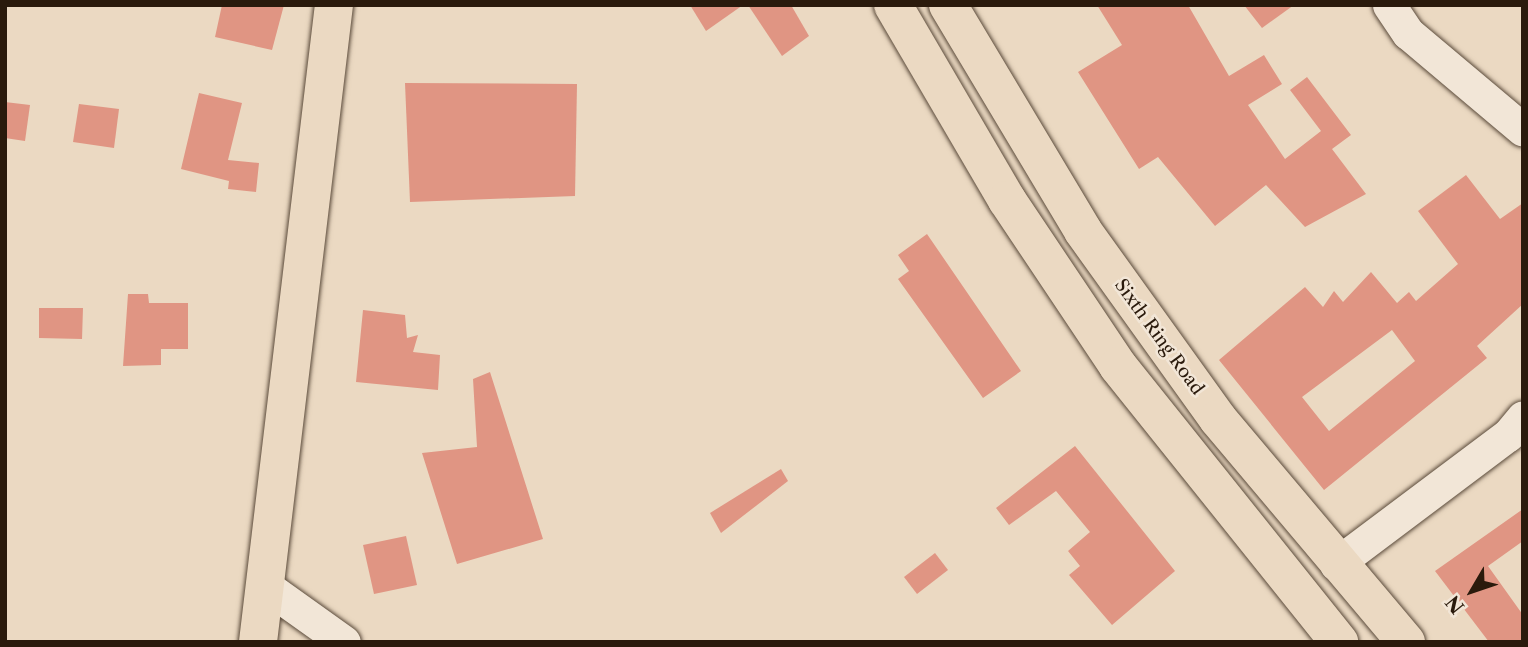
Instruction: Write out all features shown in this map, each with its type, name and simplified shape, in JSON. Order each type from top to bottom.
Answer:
[{"type":"main road","points":[[258,642],[334,5]]},
{"type":"main road","points":[[893,5],[1007,200],[1118,366],[1297,595],[1339,642]]},
{"type":"main road","name":"Sixth Ring Road","points":[[948,5],[1048,174],[1218,419],[1336,564],[1406,642]]},
{"type":"main road","points":[[1007,200],[1048,174]]},
{"type":"main road","points":[[1297,595],[1336,564]]},
{"type":"street","points":[[1389,5],[1408,33],[1523,130]]},
{"type":"street","points":[[1336,564],[1518,428]]},
{"type":"street","points":[[264,585],[344,642]]},
{"type":"building","points":[[222,5],[284,5],[272,50],[215,37]]},
{"type":"building","points":[[690,5],[743,5],[706,31]]},
{"type":"building","points":[[748,5],[791,5],[809,36],[782,56]]},
{"type":"building","points":[[1097,5],[1188,5],[1229,76],[1264,55],[1282,84],[1248,105],[1285,159],[1321,131],[1290,90],[1307,77],[1351,135],[1332,149],[1366,194],[1305,227],[1266,185],[1215,226],[1158,157],[1139,169],[1078,72],[1122,45]]},
{"type":"building","points":[[1244,5],[1294,5],[1262,28]]},
{"type":"building","points":[[405,83],[577,84],[575,196],[410,202]]},
{"type":"building","points":[[199,93],[242,103],[228,160],[259,163],[256,192],[228,189],[229,181],[181,169]]},
{"type":"building","points":[[5,102],[30,105],[25,141],[5,138]]},
{"type":"building","points":[[79,104],[119,109],[114,148],[73,142]]},
{"type":"building","points":[[1466,175],[1500,219],[1523,203],[1523,304],[1477,346],[1487,358],[1324,490],[1219,360],[1305,287],[1323,307],[1334,291],[1343,302],[1371,272],[1397,303],[1409,292],[1416,301],[1458,264],[1418,211]],"holes":[[[1392,330],[1415,361],[1329,431],[1302,397]]]},
{"type":"building","points":[[927,234],[1021,371],[983,398],[898,279],[909,271],[898,255]]},
{"type":"building","points":[[128,294],[148,294],[149,303],[188,303],[188,349],[161,349],[161,365],[123,366]]},
{"type":"building","points":[[39,308],[83,308],[82,339],[39,338]]},
{"type":"building","points":[[363,310],[405,315],[407,338],[418,335],[413,352],[440,355],[438,390],[356,382]]},
{"type":"building","points":[[490,372],[543,539],[457,564],[422,453],[477,447],[473,379]]},
{"type":"building","points":[[1075,446],[1175,571],[1112,625],[1069,575],[1080,566],[1068,551],[1090,532],[1056,491],[1009,525],[996,508]]},
{"type":"building","points":[[781,469],[788,481],[721,533],[710,513]]},
{"type":"building","points":[[1523,509],[1523,541],[1488,566],[1523,615],[1523,642],[1489,642],[1435,571]]},
{"type":"building","points":[[406,536],[417,585],[374,594],[363,545]]},
{"type":"building","points":[[935,553],[948,570],[917,594],[904,577]]}]
